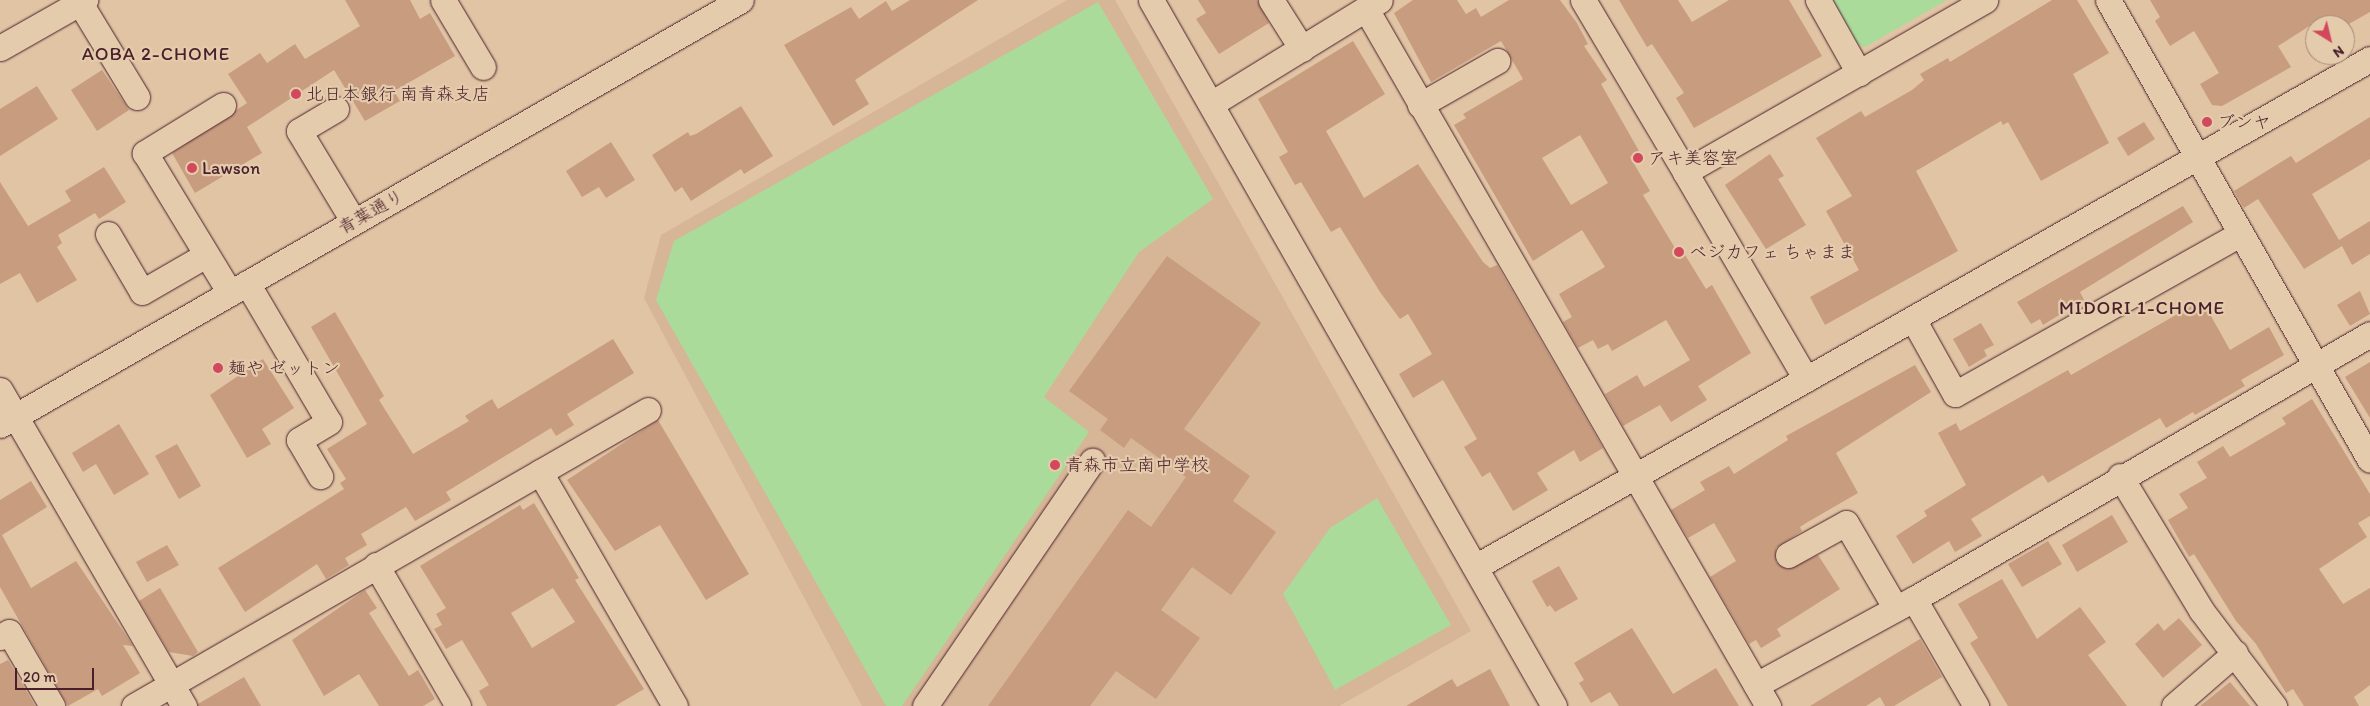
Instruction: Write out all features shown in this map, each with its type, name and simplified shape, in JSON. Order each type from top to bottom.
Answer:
[{"type":"street","points":[[443,0],[483,67]]},
{"type":"street","name":"青葉通り","points":[[7,421],[741,0]]},
{"type":"street","points":[[1151,0],[1552,705]]},
{"type":"street","points":[[1271,0],[1302,49]]},
{"type":"street","points":[[1583,0],[1806,379]]},
{"type":"street","points":[[1818,0],[1859,73]]},
{"type":"street","points":[[1685,172],[1985,0]]},
{"type":"street","points":[[2108,0],[2196,160],[2370,460]]},
{"type":"street","points":[[0,48],[75,3],[137,97]]},
{"type":"street","points":[[1211,104],[1373,5],[1420,105],[1762,696],[1905,604],[2120,476],[2317,367],[2370,334]]},
{"type":"street","points":[[1475,567],[2196,160],[2370,59]]},
{"type":"street","points":[[1420,105],[1497,61]]},
{"type":"street","points":[[223,105],[145,153],[206,255],[239,288],[329,422],[299,440],[320,476]]},
{"type":"street","points":[[336,109],[299,131],[354,222]]},
{"type":"street","points":[[108,234],[142,292],[206,255]]},
{"type":"street","points":[[1913,320],[1955,394],[2240,234]]},
{"type":"street","points":[[0,390],[7,421],[184,706]]},
{"type":"street","points":[[134,706],[648,410]]},
{"type":"street","points":[[925,706],[1092,461]]},
{"type":"street","points":[[540,472],[675,706]]},
{"type":"street","points":[[2120,476],[2201,610],[2274,706]]},
{"type":"street","points":[[1788,555],[1846,523],[1976,706]]},
{"type":"street","points":[[376,565],[458,706]]},
{"type":"street","points":[[0,637],[9,632],[52,706]]},
{"type":"street","points":[[2174,706],[2235,653]]},
{"type":"shaded area","name":"青森市立南中学校","points":[[1067,0],[1115,0],[1471,631],[1339,706],[862,706],[644,298],[661,235]]},
{"type":"green space","points":[[1833,0],[1947,0],[1865,47],[1857,44]]},
{"type":"green space","points":[[1098,2],[1213,199],[1139,252],[1044,397],[1089,432],[902,706],[886,706],[656,300],[674,241]]},
{"type":"green space","points":[[1377,498],[1451,625],[1335,690],[1283,594],[1330,528]]},
{"type":"building","points":[[345,0],[410,0],[420,19],[430,13],[455,56],[394,91],[400,101],[365,121],[334,70],[247,127],[262,153],[195,193],[172,153],[247,103],[228,74],[260,53],[267,63],[295,44],[305,59],[360,26]]},
{"type":"building","points":[[910,0],[978,0],[855,80],[869,104],[833,126],[784,45],[851,7],[859,19],[886,1],[892,11]]},
{"type":"building","points":[[1198,0],[1257,0],[1269,23],[1219,54],[1196,19],[1206,13]]},
{"type":"building","points":[[1413,0],[1457,0],[1466,14],[1476,8],[1481,17],[1509,0],[1560,0],[1577,23],[1588,44],[1584,46],[1607,80],[1601,84],[1639,151],[1630,157],[1650,191],[1643,195],[1678,253],[1682,250],[1706,289],[1712,285],[1751,353],[1698,386],[1707,400],[1671,422],[1660,405],[1623,426],[1605,394],[1637,375],[1644,387],[1690,360],[1666,320],[1612,351],[1608,344],[1598,349],[1593,340],[1578,348],[1563,322],[1572,317],[1559,294],[1605,267],[1582,230],[1533,261],[1454,125],[1466,118],[1463,114],[1523,79],[1501,41],[1431,82],[1394,13]],"holes":[[[1580,135],[1608,183],[1571,205],[1542,158]]]},
{"type":"building","points":[[1619,0],[1678,0],[1692,22],[1729,0],[1789,0],[1822,56],[1694,128],[1676,98],[1684,93],[1652,44],[1647,47]]},
{"type":"building","points":[[2052,0],[2077,0],[2109,53],[2073,74],[2109,143],[2041,181],[2008,122],[2003,125],[2001,121],[1916,171],[1958,251],[1825,325],[1810,297],[1859,270],[1826,211],[1852,196],[1816,138],[1861,111],[1865,117],[1912,90],[1924,80],[1920,74],[1948,58],[1950,62]]},
{"type":"building","points":[[2150,0],[2370,0],[2370,12],[2355,20],[2355,15],[2305,15],[2305,29],[2278,46],[2291,67],[2222,106],[2212,105],[2200,84],[2219,73],[2194,31],[2170,46],[2155,21],[2160,17]]},
{"type":"building","points":[[1353,41],[1385,94],[1326,131],[1364,198],[1418,164],[1483,262],[1490,268],[1497,265],[1603,448],[1580,462],[1574,450],[1537,473],[1548,490],[1513,511],[1490,472],[1482,477],[1464,447],[1477,439],[1443,380],[1413,398],[1399,374],[1432,354],[1408,314],[1400,319],[1380,292],[1340,227],[1331,232],[1301,182],[1295,185],[1279,157],[1288,152],[1258,99]]},
{"type":"building","points":[[102,70],[129,110],[97,131],[71,90]]},
{"type":"building","points":[[37,86],[58,119],[0,156],[0,109]]},
{"type":"building","points":[[741,106],[773,156],[744,174],[741,169],[691,201],[682,187],[675,192],[652,155],[688,132],[690,136],[696,134]]},
{"type":"building","points":[[2370,117],[2370,159],[2312,194],[2339,240],[2370,221],[2370,254],[2352,265],[2342,246],[2304,269],[2258,199],[2244,208],[2234,191],[2291,156],[2296,163]]},
{"type":"building","points":[[2144,122],[2155,139],[2128,156],[2117,138]]},
{"type":"building","points":[[611,142],[635,180],[606,198],[599,187],[582,197],[566,171]]},
{"type":"building","points":[[1770,154],[1784,176],[1778,179],[1806,225],[1766,249],[1725,185]]},
{"type":"building","points":[[104,167],[126,202],[99,219],[95,213],[58,235],[62,243],[57,247],[77,280],[37,303],[20,273],[0,284],[0,182],[28,226],[71,201],[65,191]]},
{"type":"building","points":[[2183,206],[2193,222],[2080,292],[2084,300],[2043,325],[2040,319],[2031,324],[2017,302]]},
{"type":"building","points":[[1167,256],[1261,323],[1184,429],[1250,476],[1233,501],[1276,532],[1231,595],[1192,567],[1161,610],[1200,638],[1156,699],[1116,671],[1090,706],[988,706],[1128,510],[1151,527],[1186,477],[1131,438],[1124,448],[1100,430],[1108,419],[1069,391]]},
{"type":"building","points":[[2360,291],[2370,314],[2350,326],[2337,305]]},
{"type":"building","points":[[2202,300],[2230,350],[2269,327],[2284,355],[2241,380],[2245,386],[2195,415],[2193,412],[2166,428],[2160,418],[2048,483],[2043,475],[1971,519],[1982,536],[1955,552],[1949,541],[1913,564],[1896,536],[1927,516],[1924,511],[1966,485],[1938,433],[1956,423],[1960,431],[2068,370],[2071,375]]},
{"type":"building","points":[[335,312],[384,396],[379,400],[413,454],[469,421],[465,416],[492,399],[498,409],[613,339],[634,373],[567,414],[574,425],[556,436],[551,428],[446,492],[451,500],[415,521],[406,507],[361,534],[367,545],[345,558],[349,565],[326,579],[317,564],[245,612],[218,568],[344,489],[340,483],[346,479],[327,449],[367,424],[311,327]]},
{"type":"building","points":[[1981,323],[1994,345],[1984,350],[1987,356],[1969,367],[1953,339]]},
{"type":"building","points":[[263,359],[294,408],[262,429],[271,444],[247,458],[210,395]]},
{"type":"building","points":[[2370,362],[2370,418],[2345,377]]},
{"type":"building","points":[[1915,365],[1931,392],[1836,453],[1858,493],[1800,527],[1802,531],[1776,548],[1776,562],[1787,569],[1818,555],[1840,589],[1777,629],[1781,636],[1761,648],[1756,640],[1749,644],[1710,577],[1736,561],[1714,523],[1688,538],[1671,510],[1705,490],[1700,482],[1729,466],[1734,474],[1788,440],[1786,436]]},
{"type":"building","points":[[2312,399],[2370,494],[2370,516],[2358,523],[2367,537],[2319,569],[2343,604],[2370,588],[2370,685],[2354,697],[2359,706],[2304,706],[2293,689],[2286,693],[2256,644],[2236,621],[2194,554],[2189,557],[2168,520],[2188,508],[2179,494],[2207,478],[2197,462],[2223,446],[2230,457],[2286,424],[2282,418]]},
{"type":"building","points":[[658,420],[749,574],[706,600],[660,525],[615,551],[567,480]]},
{"type":"building","points":[[119,424],[149,474],[114,495],[96,464],[83,472],[72,453]]},
{"type":"building","points":[[177,444],[201,486],[179,499],[155,456]]},
{"type":"building","points":[[31,481],[47,507],[2,535],[31,588],[76,561],[133,646],[123,645],[140,673],[102,696],[98,689],[68,706],[0,587],[0,500]]},
{"type":"building","points":[[534,503],[579,578],[575,580],[644,689],[615,706],[487,706],[479,691],[489,685],[462,640],[446,649],[434,629],[442,625],[436,614],[446,608],[420,566],[520,505],[523,510]],"holes":[[[553,588],[575,622],[532,648],[511,613]]]},
{"type":"building","points":[[2112,515],[2128,542],[2077,572],[2062,545]]},
{"type":"building","points":[[2048,541],[2062,564],[2022,587],[2008,564]]},
{"type":"building","points":[[167,545],[179,565],[147,582],[136,562]]},
{"type":"building","points":[[1559,566],[1578,599],[1555,612],[1550,605],[1547,607],[1532,581]]},
{"type":"building","points":[[2002,579],[2037,639],[2080,607],[2106,642],[2088,655],[2127,706],[2008,706],[1970,643],[1978,638],[1958,604]]},
{"type":"building","points":[[160,588],[198,652],[193,656],[169,652],[139,601]]},
{"type":"building","points":[[365,590],[377,608],[369,613],[409,676],[418,670],[435,699],[423,706],[379,706],[359,674],[324,696],[292,640]]},
{"type":"building","points":[[2179,618],[2202,645],[2163,678],[2135,644],[2158,623],[2164,631]]},
{"type":"building","points":[[1632,628],[1673,694],[1716,668],[1739,706],[1619,706],[1610,692],[1591,703],[1579,683],[1584,680],[1574,663]]},
{"type":"building","points":[[1920,639],[1942,677],[1894,706],[1885,706],[1880,697],[1866,706],[1810,706]]},
{"type":"building","points":[[8,660],[35,706],[0,706],[0,664]]},
{"type":"building","points":[[1490,669],[1510,706],[1406,706],[1452,679],[1457,687]]},
{"type":"building","points":[[244,677],[261,706],[198,706],[198,704]]},
{"type":"building","points":[[2230,682],[2250,706],[2200,706]]},
{"type":"place","name":"北日本銀行 南青森支店","points":[[296,94]]},
{"type":"place","name":"ブンヤ","points":[[2207,122]]},
{"type":"place","name":"アキ美容室","points":[[1638,158]]},
{"type":"place","name":"Lawson","points":[[192,168]]},
{"type":"place","name":"ベジカフェ ちゃまま","points":[[1679,252]]},
{"type":"place","name":"麺や ゼットン","points":[[218,368]]},
{"type":"place","name":"青森市立南中学校","points":[[1055,465]]},
{"type":"district","name":"AOBA 2-CHOME","points":[[156,54]]},
{"type":"district","name":"MIDORI 1-CHOME","points":[[2142,308]]}]
